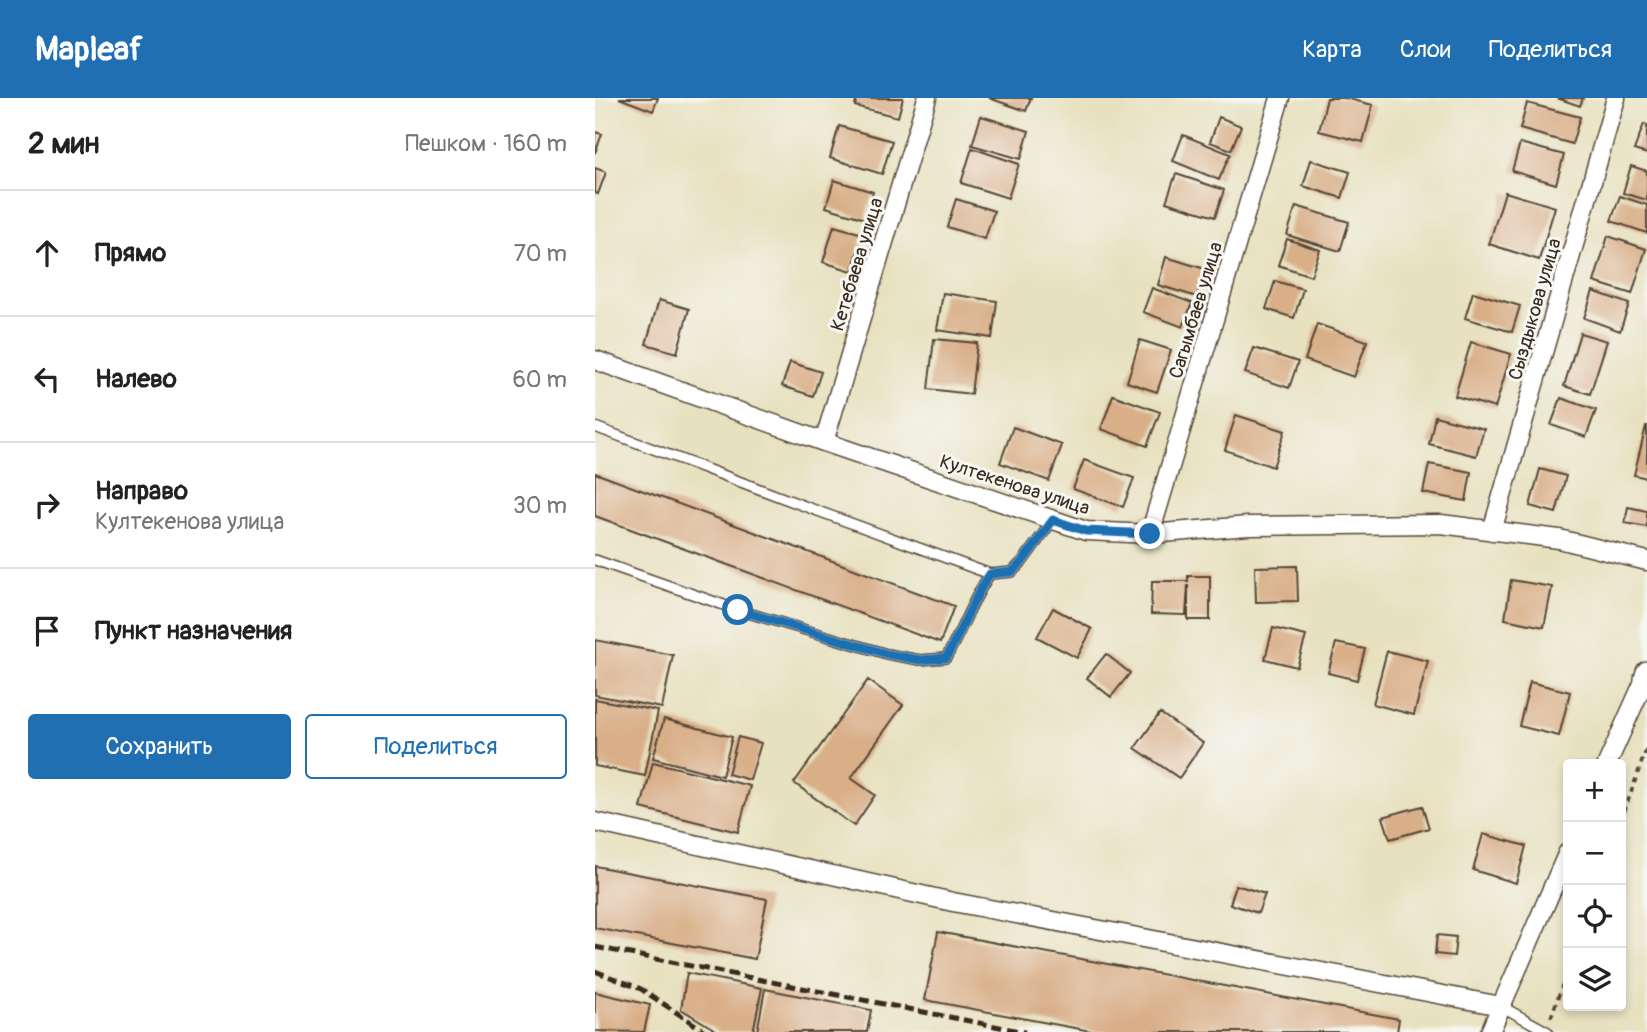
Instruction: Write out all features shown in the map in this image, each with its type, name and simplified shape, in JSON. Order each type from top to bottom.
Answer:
[{"type":"street","name":"Кетебаева улица","points":[[824,442],[927,98]]},
{"type":"street","name":"Сагымбаев улица","points":[[1150,534],[1280,98]]},
{"type":"street","name":"Сыздыкова улица","points":[[1492,531],[1616,98]]},
{"type":"street","name":"Култекенова улица","points":[[595,360],[824,442],[1086,531],[1150,534],[1248,526],[1441,524],[1559,539],[1647,561]]},
{"type":"street","points":[[1609,759],[1646,677]]},
{"type":"street","points":[[595,822],[953,902],[1501,1006]]},
{"type":"street","points":[[1490,1032],[1563,863]]},
{"type":"lane","points":[[595,427],[990,574],[1012,572],[1053,520]]},
{"type":"lane","points":[[595,560],[738,610],[887,654],[920,660],[946,658],[959,636],[977,593],[990,574]]},
{"type":"lane","points":[[1501,1006],[1547,1031]]},
{"type":"path","points":[[1626,807],[1647,747]]},
{"type":"path","points":[[1547,1031],[1563,984]]},
{"type":"building","points":[[619,98],[658,98],[653,111]]},
{"type":"building","points":[[857,98],[903,98],[898,117],[855,106]]},
{"type":"building","points":[[989,98],[1031,98],[1026,111]]},
{"type":"building","points":[[1327,98],[1345,98],[1373,105],[1363,142],[1319,131]]},
{"type":"building","points":[[1557,98],[1583,98],[1580,106]]},
{"type":"building","points":[[1527,103],[1580,117],[1572,144],[1520,129]]},
{"type":"building","points":[[981,116],[1029,131],[1021,159],[972,145]]},
{"type":"building","points":[[1219,117],[1241,126],[1231,150],[1210,142]]},
{"type":"building","points":[[1644,124],[1647,125],[1647,154],[1634,150]]},
{"type":"building","points":[[839,126],[892,141],[882,174],[830,158]]},
{"type":"building","points":[[595,132],[602,134],[595,153]]},
{"type":"building","points":[[1183,135],[1230,154],[1219,180],[1173,161]]},
{"type":"building","points":[[1520,143],[1564,155],[1556,184],[1512,171]]},
{"type":"building","points":[[972,148],[1019,164],[1008,198],[961,183]]},
{"type":"building","points":[[1311,160],[1350,172],[1342,198],[1303,186]]},
{"type":"building","points":[[1631,166],[1647,171],[1647,200],[1623,193]]},
{"type":"building","points":[[595,168],[606,172],[598,194],[595,193]]},
{"type":"building","points":[[1176,174],[1224,190],[1215,217],[1166,202]]},
{"type":"building","points":[[834,180],[873,192],[865,219],[826,207]]},
{"type":"building","points":[[1505,192],[1555,207],[1539,260],[1489,244]]},
{"type":"building","points":[[1620,196],[1647,205],[1647,233],[1611,221]]},
{"type":"building","points":[[956,199],[994,211],[985,239],[947,227]]},
{"type":"building","points":[[1296,206],[1349,222],[1340,251],[1287,235]]},
{"type":"building","points":[[834,226],[863,234],[852,271],[823,262]]},
{"type":"building","points":[[1608,236],[1646,249],[1632,294],[1594,282]]},
{"type":"building","points":[[1287,239],[1320,250],[1311,276],[1278,265]]},
{"type":"building","points":[[1166,257],[1205,269],[1197,297],[1158,285]]},
{"type":"building","points":[[1275,281],[1303,289],[1294,318],[1266,309]]},
{"type":"building","points":[[1152,288],[1192,303],[1183,327],[1143,312]]},
{"type":"building","points":[[1593,291],[1629,304],[1620,331],[1584,318]]},
{"type":"building","points":[[1473,292],[1520,306],[1512,332],[1465,318]]},
{"type":"building","points":[[943,293],[997,301],[992,338],[937,330]]},
{"type":"building","points":[[659,300],[689,309],[677,353],[646,344]]},
{"type":"building","points":[[1317,324],[1367,341],[1354,377],[1305,360]]},
{"type":"building","points":[[1580,333],[1607,341],[1590,394],[1564,386]]},
{"type":"building","points":[[934,339],[977,343],[971,394],[928,389]]},
{"type":"building","points":[[1140,340],[1171,350],[1157,392],[1127,382]]},
{"type":"building","points":[[1471,342],[1511,354],[1495,408],[1455,396]]},
{"type":"building","points":[[1254,348],[1298,362],[1289,388],[1245,373]]},
{"type":"building","points":[[790,362],[821,372],[813,396],[782,386]]},
{"type":"building","points":[[1113,395],[1160,412],[1147,446],[1101,429]]},
{"type":"building","points":[[1561,398],[1596,410],[1586,437],[1551,425]]},
{"type":"building","points":[[1236,415],[1285,431],[1273,467],[1225,450]]},
{"type":"building","points":[[1435,416],[1484,429],[1476,456],[1429,444]]},
{"type":"building","points":[[1647,426],[1647,478],[1634,475]]},
{"type":"building","points":[[1013,427],[1062,445],[1049,481],[1000,463]]},
{"type":"building","points":[[1084,460],[1134,478],[1123,507],[1073,489]]},
{"type":"building","points":[[1429,464],[1471,472],[1466,501],[1423,493]]},
{"type":"building","points":[[1540,469],[1566,476],[1556,513],[1530,506]]},
{"type":"building","points":[[595,473],[954,606],[940,643],[595,516]]},
{"type":"building","points":[[1628,507],[1647,511],[1647,527],[1625,523]]},
{"type":"building","points":[[1297,566],[1298,601],[1256,602],[1255,567]]},
{"type":"building","points":[[1188,576],[1210,576],[1210,620],[1188,620],[1188,585],[1186,615],[1151,614],[1152,581],[1188,581]]},
{"type":"building","points":[[1511,580],[1552,587],[1544,627],[1505,619]]},
{"type":"building","points":[[1053,608],[1092,629],[1077,658],[1037,637]]},
{"type":"building","points":[[1273,628],[1306,636],[1297,667],[1265,659]]},
{"type":"building","points":[[595,640],[673,655],[662,708],[595,695]]},
{"type":"building","points":[[1336,643],[1365,649],[1357,680],[1328,673]]},
{"type":"building","points":[[1387,651],[1428,661],[1414,715],[1373,704]]},
{"type":"building","points":[[1106,654],[1130,673],[1111,697],[1087,678]]},
{"type":"building","points":[[868,680],[903,705],[851,778],[875,795],[854,826],[794,783]]},
{"type":"building","points":[[1530,682],[1570,692],[1559,736],[1519,726]]},
{"type":"building","points":[[595,699],[658,711],[645,776],[595,766]]},
{"type":"building","points":[[1160,713],[1203,743],[1179,778],[1135,748]]},
{"type":"building","points":[[664,719],[732,737],[722,776],[653,758]]},
{"type":"building","points":[[738,737],[761,743],[750,780],[728,774]]},
{"type":"building","points":[[653,762],[750,786],[738,832],[641,808]]},
{"type":"building","points":[[1422,806],[1429,828],[1390,839],[1383,817]]},
{"type":"building","points":[[1483,834],[1526,846],[1516,883],[1473,870]]},
{"type":"building","points":[[595,866],[767,899],[755,959],[595,928]]},
{"type":"building","points":[[1236,885],[1265,894],[1258,913],[1230,904]]},
{"type":"building","points":[[938,932],[1399,1019],[1397,1032],[1096,1032],[925,1000]]},
{"type":"building","points":[[1437,935],[1456,937],[1454,956],[1435,954]]},
{"type":"building","points":[[687,973],[762,988],[753,1032],[719,1032],[681,1009]]},
{"type":"building","points":[[765,989],[871,1010],[867,1032],[757,1032]]},
{"type":"building","points":[[595,992],[650,1005],[644,1032],[595,1031]]},
{"type":"railway","points":[[595,947],[1025,1032]]},
{"type":"railway","points":[[595,971],[641,989],[706,1032]]},
{"type":"route","points":[[738,610],[887,654],[920,660],[946,658],[959,636],[977,593],[990,574],[1012,572],[1053,520],[1086,531],[1150,534]]}]
